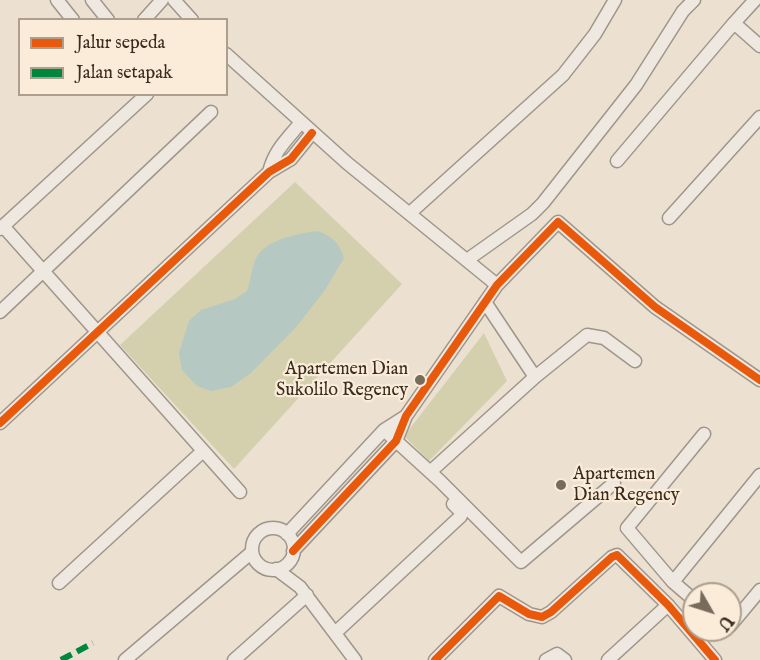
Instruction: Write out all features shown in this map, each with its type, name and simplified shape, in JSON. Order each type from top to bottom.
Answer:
[{"type":"street","points":[[57,0],[71,18]]},
{"type":"street","points":[[92,0],[106,18]]},
{"type":"street","points":[[146,18],[162,0]]},
{"type":"street","points":[[174,0],[190,18]]},
{"type":"street","points":[[410,213],[563,75],[596,34],[615,0]]},
{"type":"street","points":[[467,260],[532,214],[543,202],[636,85],[683,11],[694,0]]},
{"type":"street","points":[[617,162],[734,22],[756,0]]},
{"type":"street","points":[[734,22],[760,46]]},
{"type":"street","points":[[228,56],[347,163],[497,285]]},
{"type":"street","points":[[145,96],[2,227],[44,271],[240,492]]},
{"type":"street","points":[[0,312],[211,112]]},
{"type":"street","points":[[669,219],[760,117]]},
{"type":"street","points":[[268,171],[278,147],[301,122]]},
{"type":"street","points":[[0,423],[268,171],[291,159],[312,133]]},
{"type":"street","points":[[291,545],[396,441],[406,416],[497,285],[559,222],[655,307],[760,380]]},
{"type":"street","points":[[485,302],[535,376]]},
{"type":"street","points":[[430,472],[535,376],[587,335],[604,338],[635,361]]},
{"type":"street","points":[[280,568],[291,545],[384,430],[406,416]]},
{"type":"street","points":[[384,430],[522,562],[614,483]]},
{"type":"street","points":[[682,590],[627,528],[704,434]]},
{"type":"street","points":[[59,584],[203,451]]},
{"type":"street","points":[[673,582],[760,475]]},
{"type":"street","points":[[335,633],[461,516],[461,512],[438,490],[440,482]]},
{"type":"street","points":[[303,591],[291,545],[280,529],[263,530],[252,543],[255,560],[260,566],[268,569],[280,568],[303,591],[355,660]]},
{"type":"street","points":[[125,660],[252,552]]},
{"type":"street","points":[[435,660],[499,596],[529,614],[539,617],[546,616],[615,555],[620,556],[668,605],[712,659]]},
{"type":"street","points":[[742,612],[760,590]]},
{"type":"street","points":[[234,660],[303,591]]},
{"type":"street","points":[[608,660],[668,605]]},
{"type":"street","points":[[548,658],[557,654],[564,660]]},
{"type":"shaded area","points":[[295,182],[402,284],[234,469],[120,345]]},
{"type":"shaded area","points":[[318,231],[335,241],[344,258],[325,290],[297,326],[251,373],[231,387],[211,391],[197,386],[182,370],[179,353],[189,321],[201,310],[235,299],[247,291],[256,258],[263,249],[294,235]]},
{"type":"shaded area","points":[[484,333],[507,381],[429,461],[404,436]]},
{"type":"marked path","points":[[61,660],[93,643]]},
{"type":"cycle path","points":[[0,423],[269,172],[291,159],[312,133]]},
{"type":"cycle path","points":[[293,551],[396,441],[406,416],[497,285],[558,222],[655,307],[760,380]]},
{"type":"cycle path","points":[[435,660],[499,596],[529,614],[542,617],[551,612],[617,555],[668,605],[715,660]]},
{"type":"place","name":"Apartemen Dian Sukolilo Regency","points":[[420,380]]},
{"type":"place","name":"Apartemen Dian Regency","points":[[561,485]]}]
